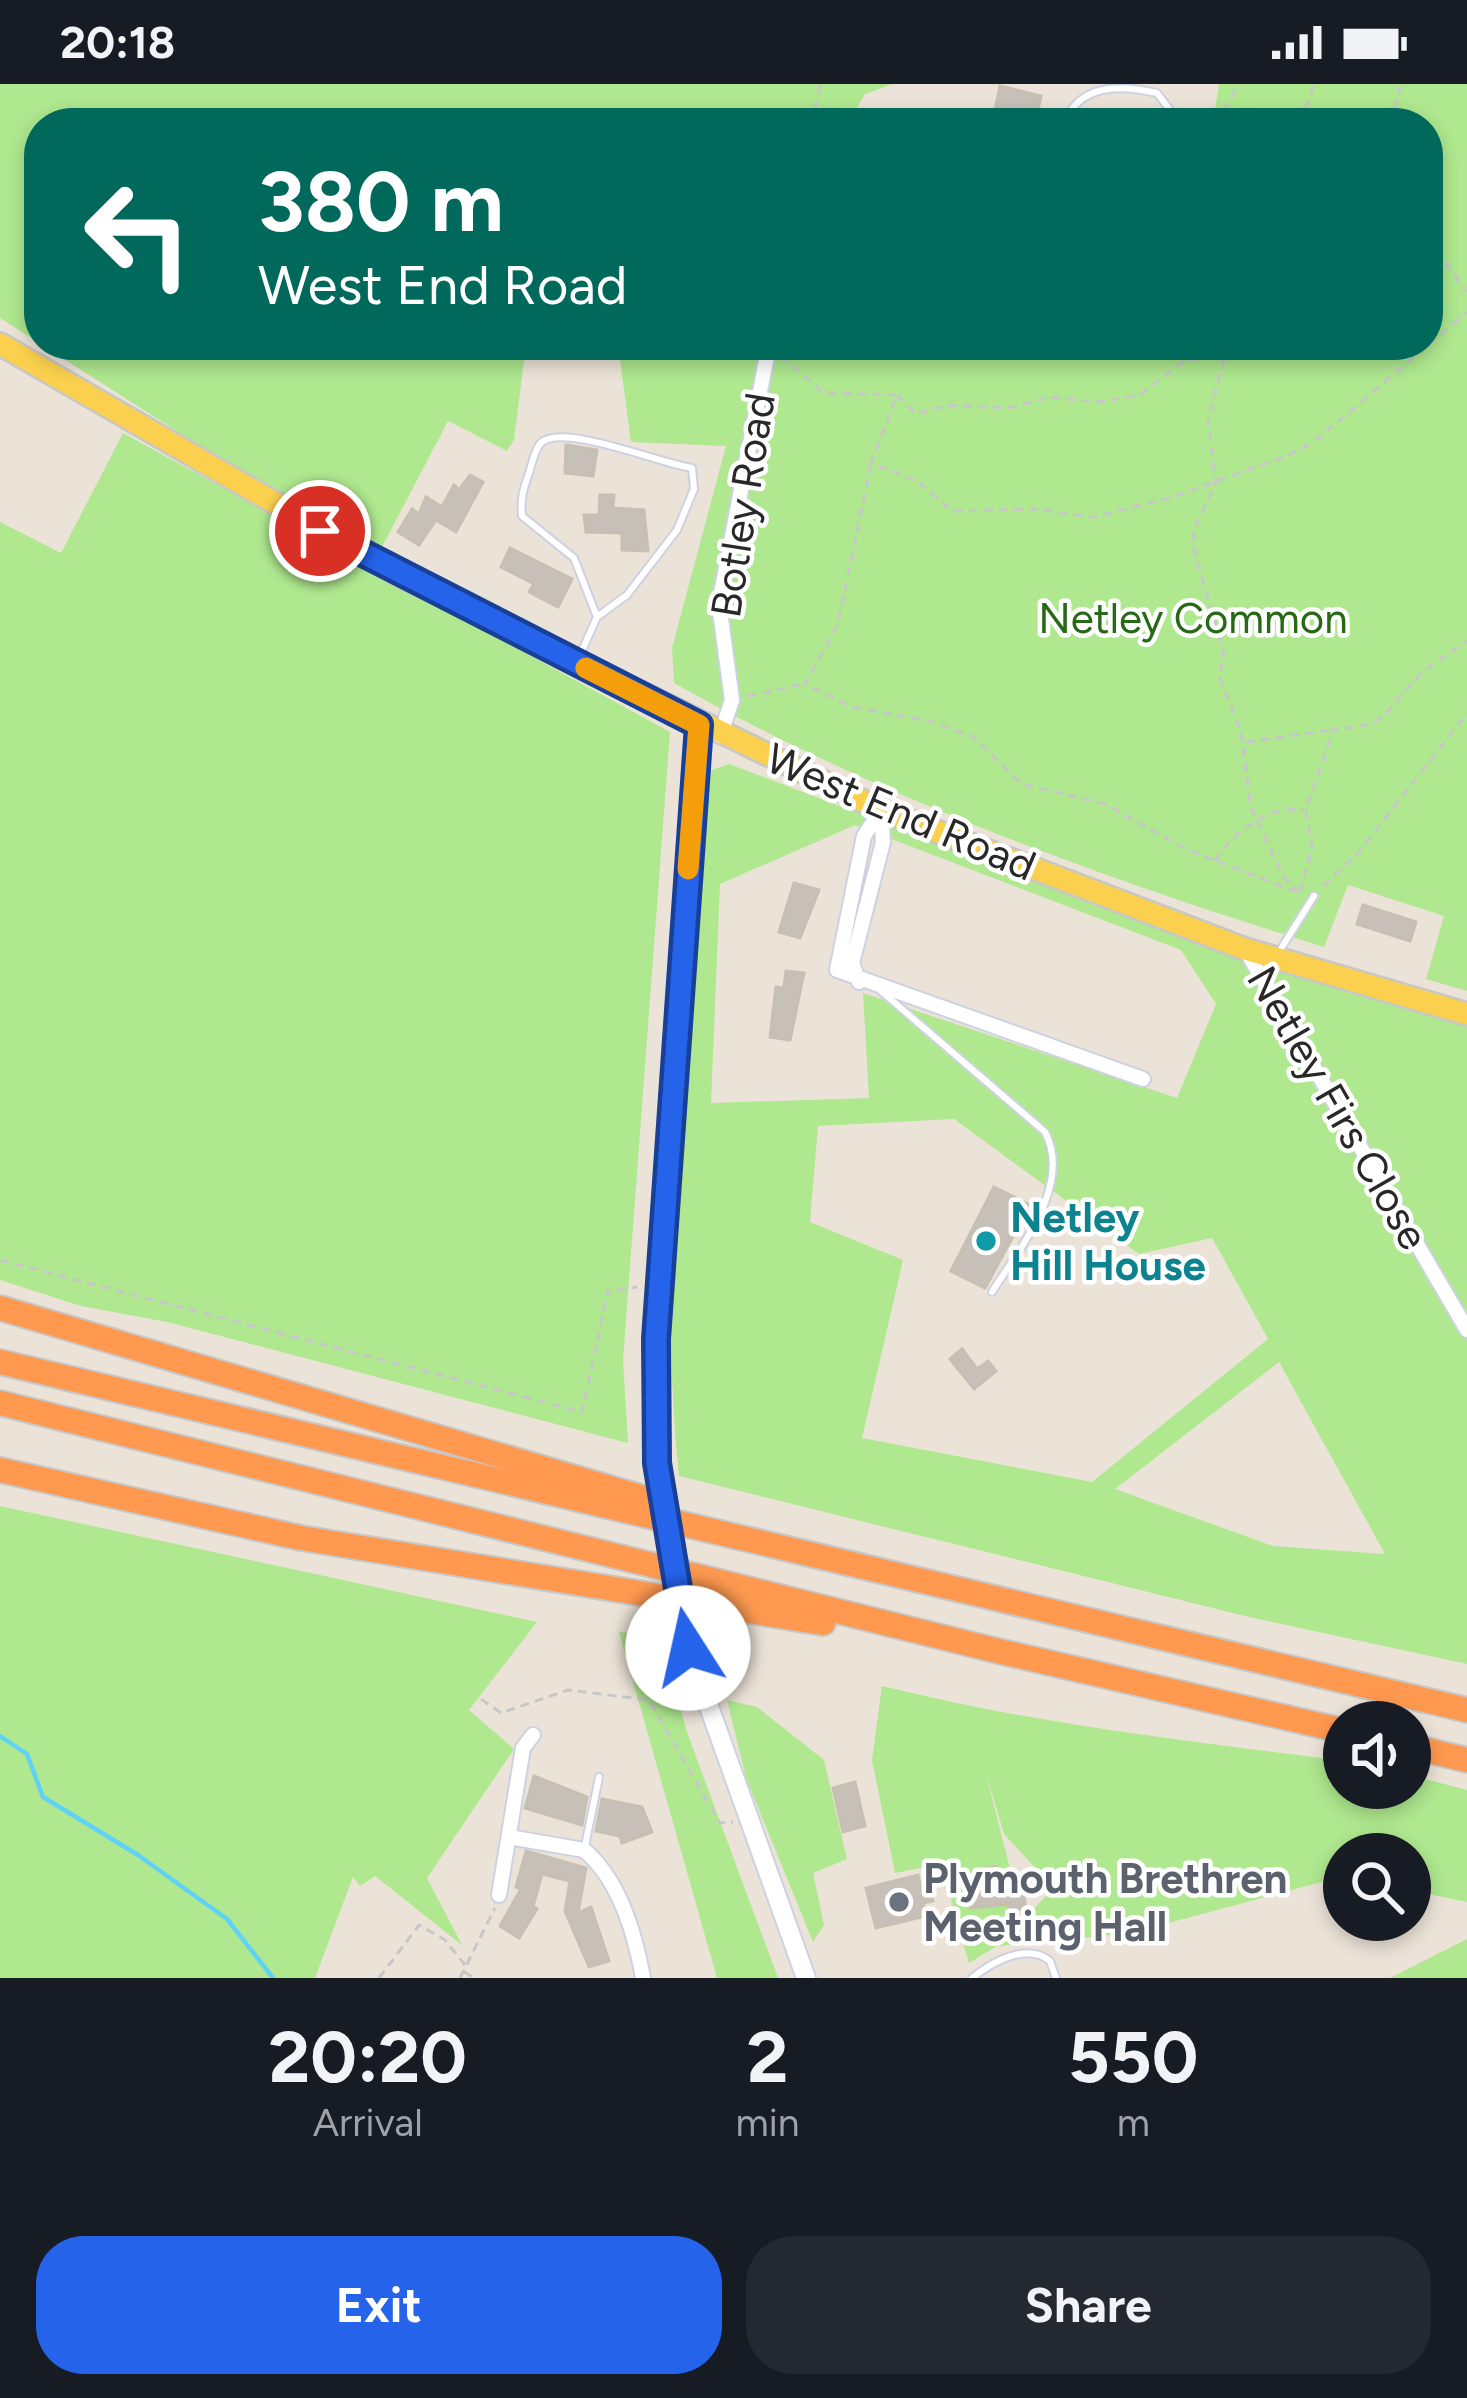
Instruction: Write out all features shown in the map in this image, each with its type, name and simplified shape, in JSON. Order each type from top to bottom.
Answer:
[{"type":"highway","points":[[0,1308],[920,1579]]},
{"type":"highway","points":[[0,1362],[1467,1711]]},
{"type":"highway","points":[[0,1403],[998,1651],[1323,1726]]},
{"type":"highway","points":[[0,1471],[301,1538],[998,1651]]},
{"type":"highway","points":[[1431,1751],[1467,1760]]},
{"type":"main road","name":"West End Road","points":[[27,360],[263,500],[576,663],[881,810],[1244,949],[1467,1014]]},
{"type":"main road","points":[[710,730],[658,1283],[657,1463],[688,1648],[806,1978]]},
{"type":"street","name":"Botley Road","points":[[710,730],[732,700],[719,604],[766,360]]},
{"type":"street","points":[[881,810],[883,842],[852,963],[859,982],[1142,1079]]},
{"type":"street","name":"Netley Firs Close","points":[[1244,949],[1467,1330]]},
{"type":"street","points":[[499,1895],[523,1748],[533,1735]]},
{"type":"street","points":[[509,1837],[584,1850],[616,1891],[643,1978]]},
{"type":"lane","points":[[1074,108],[1085,93],[1112,86],[1157,94],[1168,108]]},
{"type":"lane","points":[[576,663],[597,617],[627,595],[677,530],[694,489],[692,468],[570,437],[540,444],[520,497],[522,516],[574,558],[597,617]]},
{"type":"lane","points":[[1275,958],[1310,899]]},
{"type":"lane","points":[[879,988],[1046,1132],[1051,1143],[1045,1201],[992,1292]]},
{"type":"lane","points":[[584,1850],[599,1777]]},
{"type":"lane","points":[[972,1978],[1004,1958],[1035,1953],[1050,1961],[1056,1978]]},
{"type":"path","points":[[1443,259],[1467,292]]},
{"type":"path","points":[[1443,332],[1467,312]]},
{"type":"path","points":[[786,360],[824,394],[897,395],[916,414],[949,405],[1008,408],[1050,397],[1100,402],[1139,395],[1183,362],[1194,360]]},
{"type":"path","points":[[1223,360],[1208,420],[1216,482],[1195,530],[1194,550],[1224,655],[1219,676],[1242,743],[1257,821],[1284,877],[1299,893]]},
{"type":"path","points":[[871,463],[917,481],[952,511],[1038,509],[1093,517],[1216,482],[1314,442],[1411,360]]},
{"type":"path","points":[[805,684],[838,624],[871,463],[897,395]]},
{"type":"path","points":[[1242,743],[1373,725],[1395,708],[1418,676],[1467,641]]},
{"type":"path","points":[[732,700],[805,684],[852,706],[929,721],[972,736],[1022,784],[1105,804],[1215,861],[1310,899],[1360,851],[1467,713]]},
{"type":"path","points":[[1299,893],[1312,848],[1306,810],[1333,730]]},
{"type":"path","points":[[1215,861],[1257,821],[1284,806],[1306,810]]},
{"type":"path","points":[[0,1260],[582,1412],[608,1291],[658,1283]]},
{"type":"path","points":[[481,1700],[501,1713],[568,1690],[649,1700],[720,1823],[747,1821]]},
{"type":"path","points":[[462,1971],[499,1895]]},
{"type":"path","points":[[379,1978],[419,1925],[445,1940],[462,1971],[475,1978]]},
{"type":"green space","points":[[0,84],[892,84],[865,94],[857,108],[24,108],[24,333],[0,318]]},
{"type":"green space","name":"Netley Common","points":[[1219,84],[1467,84],[1467,991],[1426,979],[1444,916],[1348,885],[1324,947],[1157,893],[992,832],[830,763],[674,683],[672,648],[726,446],[631,442],[620,360],[1443,360],[1443,108],[1215,108]]},
{"type":"green space","points":[[65,360],[524,360],[514,440],[507,451],[448,421],[382,547],[208,451]]},
{"type":"green space","points":[[123,433],[670,732],[623,1360],[628,1443],[167,1322],[81,1306],[0,1280],[0,522],[61,553]]},
{"type":"green space","points":[[729,764],[1198,942],[1467,1024],[1467,1664],[1249,1617],[679,1476],[671,1300],[673,1212],[706,772]],"holes":[[[855,825],[1181,950],[1216,1004],[1177,1098],[863,993],[869,1098],[711,1103],[720,884]],[[954,1119],[1139,1254],[1212,1238],[1268,1339],[1092,1482],[862,1438],[903,1260],[810,1222],[818,1126]],[[1279,1362],[1385,1554],[1273,1546],[1115,1489]]]},
{"type":"green space","points":[[0,1506],[537,1622],[469,1710],[514,1749],[427,1878],[462,1945],[375,1876],[360,1886],[353,1877],[315,1978],[0,1978]]},
{"type":"green space","points":[[619,1632],[659,1636],[688,1735],[778,1978],[717,1978]]},
{"type":"green space","points":[[882,1686],[1054,1721],[1323,1758],[1323,1809],[1431,1809],[1431,1781],[1467,1790],[1467,1902],[1431,1894],[1431,1833],[1323,1833],[1323,1882],[1131,1933],[997,1946],[969,1963],[941,1864],[895,1873],[872,1760]],"holes":[[[985,1770],[1004,1834],[1054,1888],[1023,1920]]]},
{"type":"green space","points":[[727,1700],[757,1707],[824,1760],[847,1859],[813,1873],[824,1925],[813,1942],[746,1778]]},
{"type":"green space","points":[[1467,1939],[1467,1978],[1390,1978]]},
{"type":"building","points":[[1000,86],[1041,96],[1038,108],[995,108]]},
{"type":"building","points":[[566,445],[597,450],[593,476],[565,473]]},
{"type":"building","points":[[470,475],[483,482],[456,532],[436,520],[419,545],[398,532],[412,509],[419,514],[426,497],[442,507],[454,485],[459,490]]},
{"type":"building","points":[[600,495],[614,495],[613,508],[644,510],[648,551],[622,550],[622,533],[586,532],[584,515],[599,515]]},
{"type":"building","points":[[510,548],[572,579],[558,607],[529,592],[534,584],[501,567]]},
{"type":"building","points":[[794,883],[819,890],[800,938],[779,932]]},
{"type":"building","points":[[1363,905],[1416,922],[1410,941],[1357,924]]},
{"type":"building","points":[[786,971],[804,973],[790,1040],[770,1037],[776,987],[784,988]]},
{"type":"building","name":"Netley Hill House","points":[[994,1187],[1030,1205],[985,1288],[951,1271]]},
{"type":"building","points":[[962,1349],[977,1369],[988,1361],[996,1371],[974,1389],[950,1359]]},
{"type":"building","points":[[534,1776],[587,1797],[582,1825],[525,1808]]},
{"type":"building","points":[[855,1782],[865,1826],[843,1832],[833,1788]]},
{"type":"building","points":[[602,1799],[642,1807],[652,1832],[622,1843],[620,1836],[596,1831]]},
{"type":"building","points":[[526,1851],[586,1868],[578,1913],[591,1907],[609,1961],[589,1967],[565,1911],[570,1881],[542,1874],[533,1906],[537,1909],[519,1938],[500,1926],[521,1889],[516,1887]]},
{"type":"building","points":[[996,1867],[998,1883],[1008,1882],[1009,1892],[1023,1890],[1027,1916],[1010,1918],[1008,1904],[971,1908],[968,1888],[981,1886],[978,1869]]},
{"type":"building","name":"Plymouth Brethren Meeting Hall","points":[[918,1875],[921,1887],[929,1885],[933,1901],[923,1903],[926,1916],[876,1928],[866,1888]]},
{"type":"waterway","points":[[0,1736],[27,1754],[43,1797],[138,1855],[227,1919],[273,1978]]},
{"type":"slow traffic","points":[[586,668],[699,725],[688,869]]},
{"type":"place","name":"Netley Hill House","points":[[986,1241]]},
{"type":"place","name":"Plymouth Brethren Meeting Hall","points":[[899,1902]]},
{"type":"route","points":[[320,531],[699,725],[656,1339],[657,1463],[688,1648]]}]
